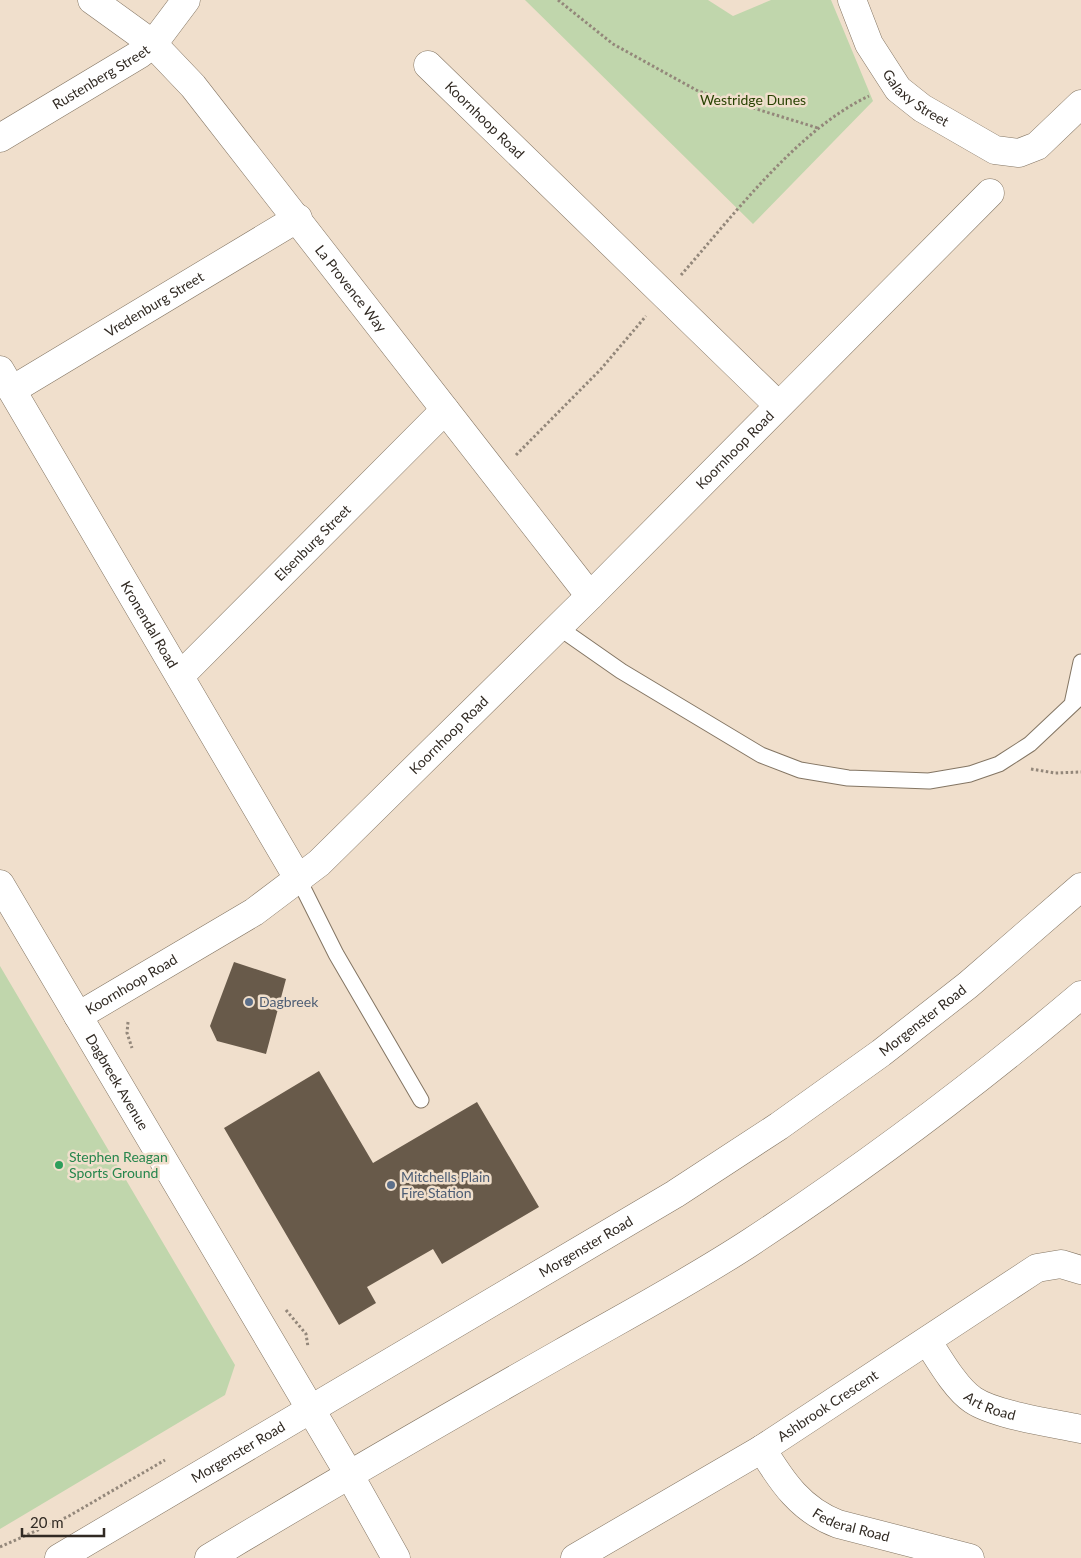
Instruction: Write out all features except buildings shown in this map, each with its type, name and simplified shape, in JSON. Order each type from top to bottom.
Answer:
[{"type":"street","name":"La Provence Way","points":[[92,0],[153,44],[193,86],[298,218],[590,596]]},
{"type":"street","name":"Rustenberg Street","points":[[0,138],[140,54],[153,44],[186,0]]},
{"type":"street","name":"Galaxy Street","points":[[858,4],[869,44],[894,83],[915,104],[995,150],[1019,153],[1042,143],[1081,104]]},
{"type":"street","name":"Koornhoop Road","points":[[428,65],[778,405]]},
{"type":"street","name":"Koornhoop Road","points":[[78,1016],[250,914],[299,880],[340,844],[590,596],[990,193]]},
{"type":"street","name":"Vredenburg Street","points":[[6,380],[298,218]]},
{"type":"street","name":"Kronendal Road","points":[[6,380],[299,880]]},
{"type":"street","name":"Elsenburg Street","points":[[180,676],[445,410]]},
{"type":"street","name":"Dagbreek Avenue","points":[[0,884],[350,1474],[396,1558]]},
{"type":"street","name":"Morgenster Road","points":[[59,1558],[675,1194],[779,1126],[882,1052],[968,985],[1081,887]]},
{"type":"street","points":[[209,1558],[350,1474],[748,1244],[823,1193],[924,1119],[1021,1046],[1081,995]]},
{"type":"street","name":"Ashbrook Crescent","points":[[575,1558],[762,1449],[928,1342],[1037,1268],[1061,1264],[1081,1270]]},
{"type":"street","name":"Art Road","points":[[928,1342],[952,1378],[972,1400],[1004,1412],[1081,1429]]},
{"type":"street","name":"Federal Road","points":[[762,1449],[792,1491],[807,1508],[821,1517],[838,1524],[970,1558]]},
{"type":"lane","points":[[558,627],[621,671],[761,755],[800,770],[848,778],[929,781],[970,774],[1008,758],[1030,744],[1076,700],[1081,662]]},
{"type":"lane","points":[[299,880],[336,954],[421,1100]]},
{"type":"path","points":[[558,0],[613,44],[698,91],[818,128]]},
{"type":"path","points":[[496,476],[601,369],[766,178],[818,128],[848,106],[894,83]]},
{"type":"path","points":[[1008,758],[1031,769],[1055,773],[1081,772]]},
{"type":"path","points":[[0,1547],[68,1516],[168,1459]]},
{"type":"green space","name":"Westridge Dunes","points":[[525,0],[708,0],[733,16],[771,0],[831,0],[873,101],[753,224]]},
{"type":"green space","name":"Stephen Reagan Sports Ground","points":[[0,966],[235,1365],[225,1395],[0,1529]]},
{"type":"place","name":"Dagbreek","points":[[249,1002]]},
{"type":"place","name":"Stephen Reagan Sports Ground","points":[[59,1165]]},
{"type":"place","name":"Mitchells Plain Fire Station","points":[[391,1185]]}]
